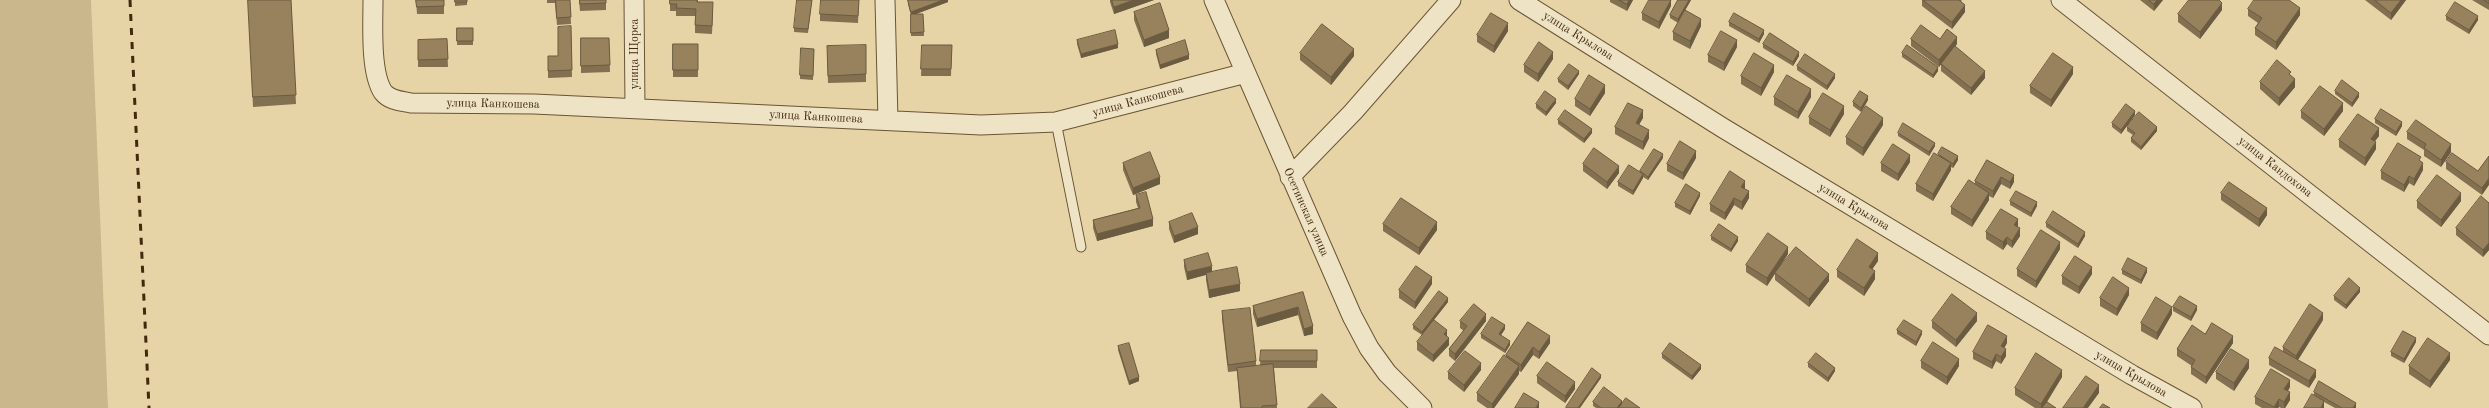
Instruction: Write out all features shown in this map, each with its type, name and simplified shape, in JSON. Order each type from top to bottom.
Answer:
[{"type":"street","name":"улица Канкошева","points":[[373,0],[376,72],[383,92],[394,100],[411,103],[635,108],[981,125],[1056,122],[1246,73]]},
{"type":"street","name":"улица Щорса","points":[[634,0],[635,108]]},
{"type":"street","points":[[885,0],[888,120]]},
{"type":"street","name":"Осетинская улица","points":[[1214,0],[1352,316],[1369,348],[1387,373],[1422,408]]},
{"type":"street","points":[[1290,177],[1353,112],[1451,0]]},
{"type":"street","name":"улица Крылова","points":[[1519,0],[1730,132],[2132,375],[2192,408]]},
{"type":"street","name":"улица Кандохова","points":[[2061,0],[2489,335]]},
{"type":"lane","points":[[1056,122],[1081,247]]},
{"type":"shaded area","points":[[0,0],[91,0],[108,408],[0,408]]},
{"type":"building","points":[[248,0],[291,0],[296,95],[253,97]]},
{"type":"building","points":[[416,0],[444,0],[444,6],[417,7]]},
{"type":"building","points":[[455,0],[467,0],[467,2],[455,2]]},
{"type":"building","points":[[556,0],[570,0],[571,17],[557,18]]},
{"type":"building","points":[[580,0],[606,0],[606,3],[580,4]]},
{"type":"building","points":[[670,0],[697,0],[697,2],[713,2],[712,26],[695,25],[696,9],[676,8],[677,4],[670,4]]},
{"type":"building","points":[[797,0],[812,0],[808,29],[794,28]]},
{"type":"building","points":[[821,0],[859,0],[858,16],[820,14]]},
{"type":"building","points":[[908,0],[943,0],[911,12]]},
{"type":"building","points":[[1112,0],[1134,0],[1114,7]]},
{"type":"building","points":[[1619,0],[1629,0],[1627,4]]},
{"type":"building","points":[[1649,0],[1671,0],[1659,22],[1642,13]]},
{"type":"building","points":[[1678,0],[1689,0],[1678,19],[1670,15]]},
{"type":"building","points":[[1923,0],[1959,0],[1965,5],[1952,22]]},
{"type":"building","points":[[2149,0],[2157,0],[2154,4]]},
{"type":"building","points":[[2189,0],[2219,0],[2222,3],[2200,32],[2178,14]]},
{"type":"building","points":[[2254,0],[2289,0],[2300,8],[2276,42],[2255,28],[2262,18],[2248,9]]},
{"type":"building","points":[[2375,0],[2401,0],[2391,13]]},
{"type":"building","points":[[2455,2],[2478,16],[2469,30],[2446,16]]},
{"type":"building","points":[[1160,3],[1169,30],[1144,40],[1134,12]]},
{"type":"building","points":[[1685,10],[1701,19],[1690,41],[1673,32]]},
{"type":"building","points":[[1491,13],[1508,23],[1494,46],[1477,35]]},
{"type":"building","points":[[1734,13],[1764,30],[1759,39],[1729,22]]},
{"type":"building","points":[[911,14],[923,14],[924,32],[911,33]]},
{"type":"building","points":[[1322,24],[1354,49],[1331,77],[1300,53]]},
{"type":"building","points":[[1921,25],[1940,39],[1947,29],[1957,37],[1939,60],[1911,39]]},
{"type":"building","points":[[571,26],[572,70],[548,71],[548,56],[558,56],[558,27]]},
{"type":"building","points":[[457,28],[473,28],[473,41],[457,41]]},
{"type":"building","points":[[1115,30],[1118,44],[1081,54],[1077,40]]},
{"type":"building","points":[[1721,31],[1737,40],[1724,63],[1708,55]]},
{"type":"building","points":[[1770,33],[1799,52],[1793,62],[1763,44]]},
{"type":"building","points":[[581,38],[609,38],[610,65],[581,66]]},
{"type":"building","points":[[447,39],[448,59],[418,60],[418,40]]},
{"type":"building","points":[[1185,40],[1189,55],[1160,65],[1156,50]]},
{"type":"building","points":[[1539,42],[1553,52],[1538,74],[1524,65]]},
{"type":"building","points":[[673,44],[698,44],[698,70],[673,70]]},
{"type":"building","points":[[866,45],[866,74],[828,76],[827,46]]},
{"type":"building","points":[[922,45],[952,45],[951,69],[921,69]]},
{"type":"building","points":[[1907,45],[1938,67],[1933,75],[1902,53]]},
{"type":"building","points":[[1955,46],[1985,71],[1971,88],[1941,64]]},
{"type":"building","points":[[801,48],[814,49],[813,76],[800,75]]},
{"type":"building","points":[[1754,53],[1774,65],[1761,88],[1741,76]]},
{"type":"building","points":[[2053,53],[2073,67],[2051,100],[2030,86]]},
{"type":"building","points":[[1805,54],[1835,74],[1827,86],[1797,66]]},
{"type":"building","points":[[2277,60],[2291,72],[2289,74],[2295,79],[2279,98],[2260,82]]},
{"type":"building","points":[[1569,64],[1579,71],[1568,86],[1558,79]]},
{"type":"building","points":[[1589,75],[1605,85],[1590,109],[1575,99]]},
{"type":"building","points":[[1787,75],[1811,89],[1798,112],[1774,97]]},
{"type":"building","points":[[2342,80],[2359,93],[2352,103],[2335,91]]},
{"type":"building","points":[[2320,86],[2343,103],[2324,129],[2301,111]]},
{"type":"building","points":[[1545,91],[1556,99],[1546,112],[1536,104]]},
{"type":"building","points":[[1860,91],[1868,96],[1861,108],[1853,102]]},
{"type":"building","points":[[1823,93],[1844,106],[1830,130],[1809,117]]},
{"type":"building","points":[[1628,103],[1643,110],[1636,123],[1649,130],[1643,142],[1615,127]]},
{"type":"building","points":[[2126,104],[2135,111],[2121,130],[2112,123]]},
{"type":"building","points":[[1866,106],[1883,118],[1863,148],[1846,137]]},
{"type":"building","points":[[2381,109],[2402,122],[2396,132],[2375,119]]},
{"type":"building","points":[[1565,110],[1592,129],[1584,139],[1558,120]]},
{"type":"building","points":[[2139,112],[2157,127],[2141,147],[2131,138],[2135,133],[2127,127]]},
{"type":"building","points":[[2358,114],[2379,128],[2371,139],[2376,142],[2365,158],[2339,140]]},
{"type":"building","points":[[2416,120],[2451,144],[2441,160],[2424,148],[2426,144],[2407,132]]},
{"type":"building","points":[[1903,123],[1935,143],[1929,152],[1898,133]]},
{"type":"building","points":[[1680,141],[1696,151],[1683,173],[1667,164]]},
{"type":"building","points":[[2398,143],[2421,157],[2419,160],[2423,163],[2414,179],[2409,176],[2404,185],[2381,171]]},
{"type":"building","points":[[1893,144],[1910,155],[1898,174],[1881,163]]},
{"type":"building","points":[[1942,147],[1958,156],[1953,164],[1938,154]]},
{"type":"building","points":[[1594,148],[1619,166],[1607,182],[1583,164]]},
{"type":"building","points":[[1654,149],[1663,154],[1648,177],[1640,171]]},
{"type":"building","points":[[1150,152],[1160,177],[1133,188],[1123,163]]},
{"type":"building","points":[[1934,153],[1951,163],[1933,194],[1916,184]]},
{"type":"building","points":[[2452,153],[2478,171],[2489,156],[2489,178],[2482,188],[2446,162]]},
{"type":"building","points":[[1987,160],[2014,175],[2010,182],[2001,177],[1993,191],[1975,181]]},
{"type":"building","points":[[1629,165],[1643,174],[1633,191],[1618,182]]},
{"type":"building","points":[[1730,171],[1745,181],[1741,187],[1749,191],[1742,202],[1734,198],[1725,213],[1710,204]]},
{"type":"building","points":[[2437,175],[2461,193],[2441,220],[2417,201]]},
{"type":"building","points":[[1969,180],[1989,193],[1972,220],[1951,207]]},
{"type":"building","points":[[2229,182],[2267,208],[2259,219],[2221,193]]},
{"type":"building","points":[[1686,184],[1700,193],[1690,211],[1675,203]]},
{"type":"building","points":[[2016,191],[2037,202],[2031,213],[2010,201]]},
{"type":"building","points":[[1146,192],[1153,219],[1097,234],[1093,220],[1140,208],[1136,195]]},
{"type":"building","points":[[2481,196],[2489,203],[2489,243],[2483,250],[2456,228]]},
{"type":"building","points":[[1401,198],[1437,222],[1419,248],[1383,224]]},
{"type":"building","points":[[2001,209],[2018,219],[2014,225],[2020,228],[2012,241],[2007,237],[2003,242],[1986,232]]},
{"type":"building","points":[[2053,211],[2085,232],[2078,244],[2046,223]]},
{"type":"building","points":[[1192,213],[1198,227],[1174,236],[1169,222]]},
{"type":"building","points":[[1719,224],[1738,237],[1731,249],[1711,236]]},
{"type":"building","points":[[2041,230],[2060,242],[2036,281],[2017,269]]},
{"type":"building","points":[[1768,233],[1788,247],[1767,278],[1746,265]]},
{"type":"building","points":[[1857,239],[1878,253],[1869,267],[1875,271],[1864,288],[1837,270]]},
{"type":"building","points":[[1796,247],[1829,274],[1809,299],[1775,273]]},
{"type":"building","points":[[1208,253],[1212,266],[1187,272],[1184,260]]},
{"type":"building","points":[[2075,256],[2092,267],[2079,287],[2062,276]]},
{"type":"building","points":[[2128,258],[2147,268],[2141,280],[2122,270]]},
{"type":"building","points":[[1416,266],[1432,277],[1415,302],[1399,290]]},
{"type":"building","points":[[1237,267],[1240,284],[1209,290],[1206,273]]},
{"type":"building","points":[[2113,277],[2129,288],[2117,309],[2100,298]]},
{"type":"building","points":[[2349,278],[2360,288],[2346,305],[2334,296]]},
{"type":"building","points":[[1439,291],[1448,298],[1422,332],[1413,325]]},
{"type":"building","points":[[1303,292],[1313,326],[1304,329],[1298,307],[1257,319],[1253,306]]},
{"type":"building","points":[[1952,294],[1977,313],[1956,340],[1932,321]]},
{"type":"building","points":[[2180,296],[2197,306],[2191,317],[2173,307]]},
{"type":"building","points":[[2156,297],[2172,307],[2157,333],[2141,323]]},
{"type":"building","points":[[1474,304],[1486,314],[1455,354],[1449,349],[1467,326],[1460,321]]},
{"type":"building","points":[[2310,304],[2323,313],[2296,356],[2283,347]]},
{"type":"building","points":[[1250,308],[1256,361],[1228,365],[1222,311]]},
{"type":"building","points":[[1492,317],[1505,325],[1499,334],[1510,341],[1505,350],[1481,334]]},
{"type":"building","points":[[1434,320],[1447,330],[1444,334],[1449,338],[1433,355],[1417,342]]},
{"type":"building","points":[[1904,320],[1922,331],[1916,342],[1897,330]]},
{"type":"building","points":[[1528,322],[1550,336],[1539,352],[1533,347],[1521,365],[1506,355]]},
{"type":"building","points":[[2212,323],[2233,336],[2206,377],[2191,367],[2195,360],[2177,349],[2192,325],[2205,334]]},
{"type":"building","points":[[1988,325],[2007,336],[2001,346],[2006,349],[2001,357],[1996,354],[1992,362],[1973,352]]},
{"type":"building","points":[[2403,331],[2416,338],[2404,359],[2391,352]]},
{"type":"building","points":[[2428,338],[2450,353],[2430,381],[2409,366]]},
{"type":"building","points":[[1933,342],[1959,359],[1947,377],[1921,361]]},
{"type":"building","points":[[1129,343],[1139,377],[1129,381],[1118,346]]},
{"type":"building","points":[[1670,343],[1701,365],[1692,376],[1662,354]]},
{"type":"building","points":[[2275,347],[2316,370],[2309,381],[2269,358]]},
{"type":"building","points":[[2231,349],[2249,360],[2234,383],[2216,372]]},
{"type":"building","points":[[1261,350],[1317,350],[1317,361],[1260,361]]},
{"type":"building","points":[[1465,351],[1481,363],[1464,385],[1448,372]]},
{"type":"building","points":[[1816,353],[1835,368],[1828,378],[1808,363]]},
{"type":"building","points":[[2036,353],[2062,370],[2041,404],[2015,388]]},
{"type":"building","points":[[1504,355],[1519,366],[1492,404],[1477,393]]},
{"type":"building","points":[[1547,362],[1575,382],[1565,396],[1537,376]]},
{"type":"building","points":[[1273,364],[1277,405],[1262,406],[1262,408],[1241,408],[1237,368]]},
{"type":"building","points":[[1592,368],[1601,375],[1578,408],[1566,408],[1566,407]]},
{"type":"building","points":[[2271,369],[2290,380],[2284,389],[2290,392],[2284,402],[2279,399],[2274,407],[2255,397]]},
{"type":"building","points":[[2086,376],[2099,385],[2083,408],[2063,408]]},
{"type":"building","points":[[2319,381],[2356,403],[2353,408],[2342,408],[2314,392]]},
{"type":"building","points":[[1604,387],[1622,401],[1617,408],[1601,408],[1593,402]]},
{"type":"building","points":[[1524,393],[1539,402],[1536,408],[1515,408]]},
{"type":"building","points":[[1322,394],[1337,408],[1308,408]]},
{"type":"building","points":[[2312,394],[2324,401],[2321,408],[2304,408]]},
{"type":"building","points":[[1626,398],[1640,408],[1619,408]]},
{"type":"building","points":[[2047,402],[2056,408],[2042,408]]},
{"type":"building","points":[[2103,404],[2110,408],[2100,408]]},
{"type":"railway","points":[[130,0],[149,408]]}]
